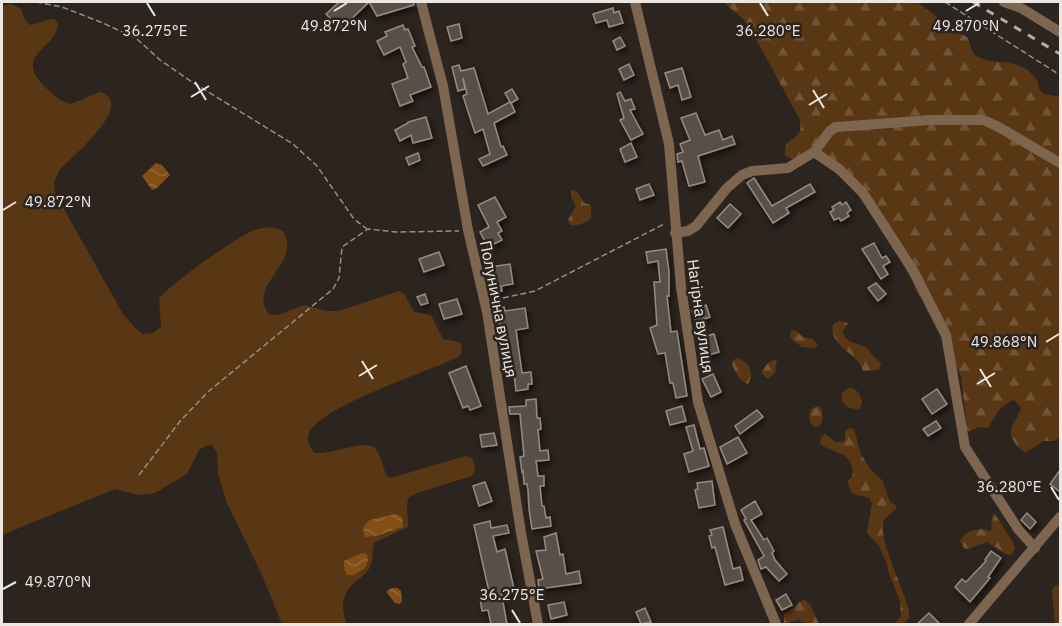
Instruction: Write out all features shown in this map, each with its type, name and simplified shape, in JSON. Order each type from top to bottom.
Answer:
[{"type":"street","name":"Полунична вулиця","points":[[421,2],[443,86],[468,230],[485,301],[538,624]]},
{"type":"street","name":"Нагірна вулиця","points":[[635,2],[667,134],[675,233],[690,355],[701,413],[735,524],[776,624]]},
{"type":"street","points":[[1004,2],[1021,8],[1060,32]]},
{"type":"street","points":[[675,233],[688,231],[696,226],[727,188],[742,175],[752,171],[788,168],[814,152],[830,131],[836,127],[903,121],[973,119],[992,123],[1060,163]]},
{"type":"street","points":[[814,152],[848,176],[863,193],[919,280],[940,320],[950,348],[965,447],[1018,529],[1035,548]]},
{"type":"street","points":[[969,624],[1060,517]]},
{"type":"path","points":[[36,2],[76,13],[137,39],[160,60],[192,82],[293,144],[322,173],[354,219],[368,229],[395,232],[468,230]]},
{"type":"path","points":[[945,2],[1060,75]]},
{"type":"path","points":[[981,26],[998,26]]},
{"type":"path","points":[[485,301],[535,291],[675,220]]},
{"type":"path","points":[[139,475],[181,420],[209,391],[328,295],[339,278],[342,247],[368,229]]},
{"type":"green space","points":[[723,2],[917,2],[936,16],[944,31],[967,37],[973,53],[978,57],[1018,65],[1031,73],[1042,92],[1060,96],[1060,437],[1055,441],[1044,441],[1026,452],[1022,451],[1015,443],[1011,433],[1021,407],[1014,400],[1001,408],[988,428],[978,427],[969,432],[967,430],[961,376],[907,272],[895,237],[822,154],[792,159],[785,156],[785,147],[799,133],[800,120],[749,26]]},
{"type":"green space","points":[[12,4],[21,9],[25,20],[30,25],[51,19],[55,19],[58,24],[56,32],[39,52],[33,65],[35,74],[46,88],[59,99],[71,104],[100,92],[109,98],[111,107],[107,118],[88,142],[60,169],[54,182],[55,193],[123,314],[136,329],[143,334],[153,333],[161,327],[159,299],[189,273],[247,234],[262,228],[276,228],[283,231],[287,243],[281,264],[264,293],[264,303],[269,314],[278,315],[304,305],[327,311],[339,311],[399,291],[405,295],[414,312],[431,315],[443,339],[462,345],[461,355],[456,358],[353,401],[333,412],[309,433],[309,444],[315,453],[365,445],[372,446],[378,452],[387,476],[391,478],[465,456],[472,458],[475,467],[472,476],[417,493],[408,498],[408,527],[375,542],[369,569],[347,591],[343,602],[343,613],[347,624],[282,624],[261,573],[227,503],[218,474],[217,452],[212,445],[199,450],[187,474],[155,493],[138,495],[115,489],[2,535],[2,6]]},
{"type":"green space","points":[[571,190],[577,191],[584,203],[591,205],[591,218],[579,225],[570,225],[568,220],[576,206],[571,197]]},
{"type":"green space","points":[[839,321],[848,323],[842,332],[848,339],[867,348],[881,363],[879,370],[863,371],[856,359],[839,344],[833,332],[833,324]]},
{"type":"green space","points":[[791,330],[803,337],[813,339],[818,345],[815,348],[802,347],[790,338]]},
{"type":"green space","points":[[737,358],[750,368],[751,376],[748,384],[739,378],[733,368],[732,361]]},
{"type":"green space","points":[[777,359],[775,373],[766,378],[762,373],[764,368]]},
{"type":"green space","points":[[849,388],[855,389],[860,395],[862,404],[859,410],[847,407],[842,401],[842,393]]},
{"type":"green space","points":[[818,406],[821,408],[823,419],[816,427],[810,422],[809,414],[811,409]]},
{"type":"green space","points":[[850,428],[854,429],[861,454],[871,470],[882,480],[890,502],[897,506],[884,520],[883,531],[888,553],[909,610],[909,618],[904,624],[895,624],[901,616],[900,601],[879,546],[867,533],[872,504],[869,498],[852,493],[850,490],[848,481],[853,471],[848,459],[820,443],[821,437],[825,434],[836,442],[843,442],[845,431]]},
{"type":"green space","points":[[995,514],[1014,544],[1015,549],[1011,555],[987,542],[968,549],[964,548],[960,541],[962,537],[973,530],[991,531],[992,516]]},
{"type":"green space","points":[[1060,584],[1060,624],[1055,624],[1052,591],[1054,586]]},
{"type":"green space","points":[[804,599],[811,606],[819,624],[806,624],[798,620],[784,624],[784,614]]},
{"type":"water","points":[[156,163],[162,165],[170,175],[152,190],[142,176]]},
{"type":"water","points":[[396,514],[402,517],[403,527],[376,536],[365,537],[363,528],[368,521]]},
{"type":"water","points":[[362,553],[367,554],[368,561],[365,568],[354,575],[347,575],[344,561]]},
{"type":"water","points":[[392,588],[401,591],[400,604],[395,603],[387,593]]},
{"type":"building","points":[[339,2],[369,2],[341,29],[326,14]]},
{"type":"building","points":[[369,2],[414,2],[414,5],[377,16]]},
{"type":"building","points":[[613,8],[614,13],[619,11],[623,23],[609,27],[607,20],[596,23],[593,14]]},
{"type":"building","points":[[459,24],[462,38],[451,41],[447,27]]},
{"type":"building","points":[[403,25],[405,30],[408,29],[415,46],[412,47],[424,67],[431,87],[410,95],[413,101],[400,106],[392,84],[408,78],[403,64],[406,62],[400,47],[384,55],[377,41],[387,36],[385,32]]},
{"type":"building","points":[[620,37],[625,46],[617,50],[613,41]]},
{"type":"building","points":[[629,64],[634,75],[624,80],[619,69]]},
{"type":"building","points":[[459,65],[461,71],[474,68],[488,114],[510,102],[505,93],[512,89],[518,99],[511,103],[515,112],[494,123],[501,147],[503,146],[507,155],[483,166],[479,159],[490,154],[483,129],[475,133],[463,96],[467,94],[463,78],[465,89],[458,91],[452,67]]},
{"type":"building","points":[[682,68],[691,97],[682,100],[678,85],[670,88],[665,73]]},
{"type":"building","points":[[620,92],[625,101],[631,99],[635,109],[630,110],[643,134],[631,140],[620,120],[624,118],[617,94]]},
{"type":"building","points":[[696,113],[705,135],[719,130],[723,140],[732,136],[735,144],[698,156],[705,182],[689,186],[682,161],[678,162],[677,154],[683,152],[680,144],[690,140],[681,118]]},
{"type":"building","points":[[426,117],[432,138],[413,143],[411,135],[400,141],[395,130],[408,122]]},
{"type":"building","points":[[631,143],[637,157],[625,162],[620,149]]},
{"type":"building","points":[[418,153],[420,160],[409,165],[406,158]]},
{"type":"building","points":[[754,178],[772,206],[810,184],[815,192],[786,208],[789,213],[773,223],[747,183]]},
{"type":"building","points":[[649,184],[654,195],[640,200],[636,189]]},
{"type":"building","points":[[495,197],[506,217],[497,222],[502,231],[498,233],[502,240],[488,247],[480,232],[489,227],[478,205]]},
{"type":"building","points":[[840,202],[842,205],[846,202],[851,210],[847,213],[849,216],[841,221],[839,218],[834,220],[830,212],[834,210],[832,207]]},
{"type":"building","points":[[730,204],[741,214],[728,228],[717,218]]},
{"type":"building","points":[[874,243],[882,258],[886,256],[890,262],[883,266],[888,274],[881,279],[862,249]]},
{"type":"building","points":[[666,249],[669,272],[669,296],[667,296],[671,332],[677,331],[687,396],[676,398],[673,383],[670,383],[665,353],[658,354],[650,328],[657,325],[654,282],[660,282],[658,261],[648,263],[646,252]]},
{"type":"building","points":[[439,252],[444,265],[424,272],[419,259]]},
{"type":"building","points":[[510,264],[513,284],[501,286],[502,291],[495,293],[490,267]]},
{"type":"building","points":[[876,283],[886,294],[878,301],[868,288]]},
{"type":"building","points":[[425,294],[428,303],[421,305],[417,297]]},
{"type":"building","points":[[457,299],[462,314],[444,319],[439,304]]},
{"type":"building","points":[[706,305],[710,317],[696,322],[692,311]]},
{"type":"building","points":[[504,307],[505,311],[525,308],[528,328],[516,330],[522,373],[531,372],[532,384],[528,384],[528,389],[516,391],[513,365],[508,365],[496,308]]},
{"type":"building","points":[[714,334],[719,352],[702,357],[698,338]]},
{"type":"building","points":[[466,366],[481,406],[470,410],[468,406],[463,408],[449,373]]},
{"type":"building","points":[[713,374],[721,392],[711,397],[702,379]]},
{"type":"building","points":[[937,389],[947,404],[932,414],[922,399]]},
{"type":"building","points":[[536,399],[537,418],[540,418],[541,429],[538,430],[540,451],[548,450],[549,460],[536,461],[538,476],[544,476],[544,486],[540,486],[542,506],[544,506],[546,518],[550,517],[551,526],[532,529],[527,484],[524,484],[520,457],[524,456],[520,414],[510,414],[509,407],[526,406],[526,400]]},
{"type":"building","points":[[682,406],[686,421],[670,425],[666,411]]},
{"type":"building","points":[[757,410],[763,417],[740,434],[735,426]]},
{"type":"building","points":[[936,421],[941,428],[928,436],[923,429]]},
{"type":"building","points":[[694,425],[700,449],[704,448],[709,466],[689,472],[684,454],[693,451],[686,427]]},
{"type":"building","points":[[494,433],[497,445],[482,447],[480,435]]},
{"type":"building","points":[[738,437],[747,453],[727,464],[720,447]]},
{"type":"building","points":[[1060,470],[1060,492],[1050,484]]},
{"type":"building","points":[[712,481],[715,505],[699,508],[695,490],[698,489],[697,483]]},
{"type":"building","points":[[485,482],[492,501],[479,506],[473,486]]},
{"type":"building","points":[[755,501],[762,514],[751,520],[764,540],[767,538],[774,551],[772,553],[775,560],[787,574],[779,581],[766,567],[761,569],[758,560],[764,556],[741,510]]},
{"type":"building","points":[[1027,513],[1036,522],[1030,529],[1021,520]]},
{"type":"building","points":[[490,521],[491,528],[507,525],[509,533],[493,536],[497,552],[505,549],[514,589],[501,591],[507,624],[491,624],[488,610],[482,611],[480,598],[490,596],[474,525]]},
{"type":"building","points":[[723,527],[733,569],[740,567],[743,580],[725,585],[715,547],[712,548],[709,536],[712,535],[710,530]]},
{"type":"building","points":[[556,533],[560,555],[563,554],[566,574],[579,571],[581,583],[539,589],[538,580],[543,579],[536,551],[546,550],[544,537]]},
{"type":"building","points":[[991,551],[1001,558],[988,577],[990,578],[970,602],[955,587],[962,579],[966,582],[986,561]]},
{"type":"building","points":[[786,594],[792,605],[782,610],[776,600]]},
{"type":"building","points":[[564,602],[567,615],[551,619],[548,605]]},
{"type":"building","points":[[645,608],[651,622],[641,624],[636,612]]},
{"type":"building","points":[[929,613],[940,624],[917,624]]},
{"type":"railway","points":[[973,2],[1060,54]]}]
